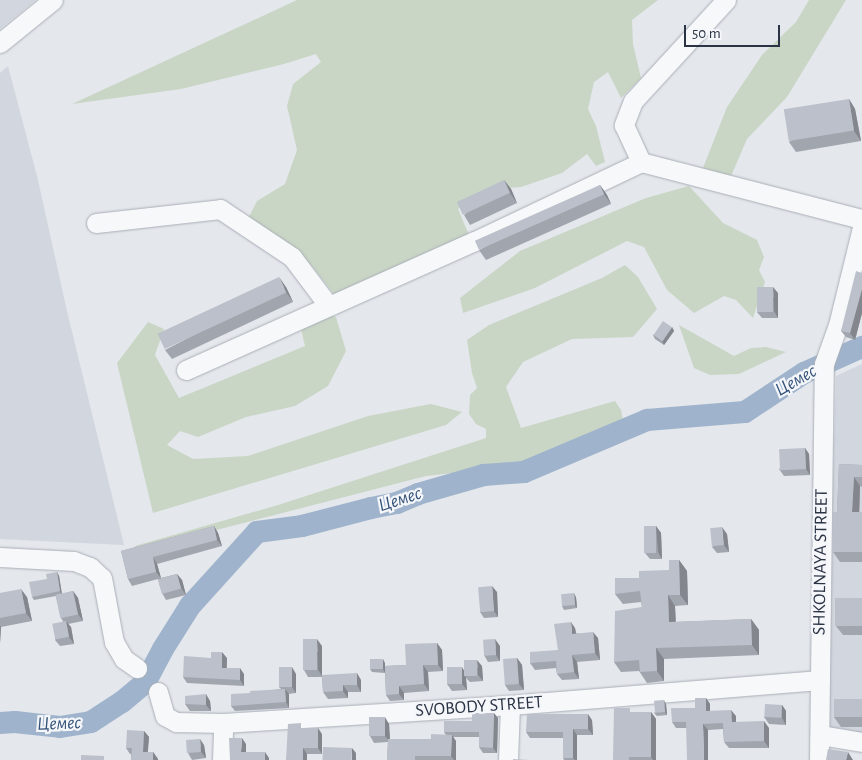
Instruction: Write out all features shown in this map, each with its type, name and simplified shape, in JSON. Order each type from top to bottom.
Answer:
[{"type":"street","points":[[0,43],[53,0]]},
{"type":"street","points":[[640,162],[624,125],[633,101],[726,0]]},
{"type":"street","points":[[186,370],[328,305],[475,242],[640,162],[862,219]]},
{"type":"street","points":[[96,223],[220,209],[292,257],[328,305]]},
{"type":"street","name":"SHKOLNAYA STREET","points":[[819,760],[824,364],[856,268],[862,227]]},
{"type":"street","points":[[0,557],[74,561],[90,567],[102,578],[114,642],[124,659],[137,668]]},
{"type":"street","name":"SVOBODY STREET","points":[[158,692],[166,716],[176,722],[223,723],[510,705],[820,680]]},
{"type":"street","points":[[508,760],[510,705]]},
{"type":"street","points":[[222,760],[223,723]]},
{"type":"street","points":[[820,735],[862,742]]},
{"type":"shaded area","points":[[0,0],[36,0],[0,29]]},
{"type":"shaded area","points":[[8,66],[38,180],[67,311],[124,545],[0,539],[0,73]]},
{"type":"shaded area","points":[[862,364],[862,735],[825,731],[836,376]]},
{"type":"green space","points":[[297,0],[658,0],[632,20],[633,44],[641,78],[621,98],[608,72],[594,82],[588,109],[596,126],[605,162],[596,166],[587,154],[562,173],[521,187],[497,189],[458,209],[469,235],[334,294],[312,266],[249,217],[257,201],[285,184],[297,150],[287,106],[293,84],[321,62],[316,54],[284,64],[181,89],[72,104]]},
{"type":"green space","points":[[809,0],[846,0],[787,97],[747,139],[731,176],[703,168],[727,107],[762,55],[796,22]]},
{"type":"green space","points":[[689,186],[723,223],[757,240],[764,257],[759,270],[765,282],[753,318],[736,300],[724,296],[694,313],[667,290],[644,247],[627,241],[535,288],[463,313],[460,298],[520,251],[646,198]]},
{"type":"green space","points":[[625,265],[638,277],[657,309],[633,337],[572,339],[523,362],[506,387],[521,428],[615,401],[621,410],[624,425],[522,465],[426,476],[135,551],[135,546],[278,505],[486,438],[486,429],[476,424],[469,414],[470,395],[477,388],[472,373],[467,340],[489,325],[602,278]]},
{"type":"green space","points":[[325,314],[336,317],[346,351],[328,386],[295,406],[246,417],[198,437],[180,431],[167,445],[193,459],[248,456],[368,416],[431,404],[462,412],[446,425],[153,513],[117,363],[148,322],[164,329],[155,355],[179,398],[305,346],[300,325]]},
{"type":"green space","points":[[679,325],[734,356],[751,348],[766,347],[786,352],[739,374],[710,375],[694,368]]},
{"type":"building","points":[[849,99],[854,131],[789,141],[784,109]]},
{"type":"building","points":[[504,180],[510,193],[463,215],[457,202]]},
{"type":"building","points":[[600,185],[604,194],[479,250],[475,241]]},
{"type":"building","points":[[856,271],[862,273],[862,289],[850,333],[841,331]]},
{"type":"building","points":[[279,277],[286,292],[165,349],[158,334]]},
{"type":"building","points":[[757,287],[773,287],[773,312],[757,312]]},
{"type":"building","points":[[663,321],[672,327],[663,341],[653,335]]},
{"type":"building","points":[[805,448],[806,469],[780,470],[779,449]]},
{"type":"building","points":[[839,464],[862,465],[862,477],[854,477],[852,512],[862,512],[862,552],[833,552],[833,512],[837,512]]},
{"type":"building","points":[[214,526],[217,540],[153,557],[156,572],[128,579],[121,551]]},
{"type":"building","points":[[644,526],[656,526],[656,553],[644,553]]},
{"type":"building","points":[[722,527],[724,545],[712,546],[710,528]]},
{"type":"building","points":[[669,560],[679,560],[680,595],[668,595],[669,622],[751,619],[752,645],[656,648],[657,671],[640,672],[639,660],[614,662],[615,611],[642,607],[640,591],[615,594],[615,578],[639,578],[639,571],[669,570]]},
{"type":"building","points":[[57,572],[60,591],[32,597],[29,582],[47,579],[46,574]]},
{"type":"building","points":[[177,574],[181,588],[162,594],[158,580]]},
{"type":"building","points":[[492,586],[494,611],[480,612],[478,587]]},
{"type":"building","points":[[21,589],[26,613],[0,618],[0,593]]},
{"type":"building","points":[[73,591],[78,614],[60,618],[55,595]]},
{"type":"building","points":[[574,593],[575,605],[562,606],[561,594]]},
{"type":"building","points":[[835,598],[862,598],[862,626],[835,626]]},
{"type":"building","points":[[66,621],[69,637],[55,639],[52,624]]},
{"type":"building","points":[[571,622],[572,634],[593,632],[595,653],[572,655],[574,672],[557,674],[556,661],[530,663],[530,652],[558,650],[554,624]]},
{"type":"building","points":[[303,639],[317,639],[317,670],[303,670]]},
{"type":"building","points":[[495,639],[496,655],[484,656],[483,640]]},
{"type":"building","points":[[437,643],[438,665],[423,665],[424,684],[399,686],[399,694],[386,695],[385,666],[406,665],[405,644]]},
{"type":"building","points":[[211,652],[222,652],[222,668],[240,668],[240,680],[183,677],[184,656],[211,658]]},
{"type":"building","points":[[517,658],[519,684],[505,685],[503,659]]},
{"type":"building","points":[[370,659],[383,659],[383,669],[370,669]]},
{"type":"building","points":[[464,660],[477,660],[477,676],[464,676]]},
{"type":"building","points":[[279,667],[292,667],[292,687],[279,687]]},
{"type":"building","points":[[447,667],[462,667],[462,684],[447,684]]},
{"type":"building","points":[[357,673],[357,685],[343,685],[343,691],[323,692],[322,675]]},
{"type":"building","points":[[285,689],[286,702],[231,706],[231,694]]},
{"type":"building","points":[[206,694],[206,705],[185,704],[185,696]]},
{"type":"building","points":[[695,698],[706,698],[706,711],[731,710],[732,722],[764,721],[764,741],[724,742],[723,723],[703,724],[704,760],[687,760],[686,722],[672,722],[671,708],[695,708]]},
{"type":"building","points":[[834,699],[862,699],[862,717],[834,717]]},
{"type":"building","points":[[664,700],[665,712],[655,713],[654,701]]},
{"type":"building","points":[[765,704],[782,705],[781,718],[764,717]]},
{"type":"building","points":[[614,708],[630,708],[630,712],[651,712],[651,757],[629,757],[629,760],[613,760]]},
{"type":"building","points":[[472,713],[494,713],[493,748],[479,747],[479,732],[444,732],[444,721],[472,721]]},
{"type":"building","points":[[527,714],[588,714],[588,729],[573,729],[573,758],[563,758],[563,732],[526,732]]},
{"type":"building","points":[[369,717],[385,717],[385,736],[369,736]]},
{"type":"building","points":[[301,723],[301,728],[318,728],[318,748],[303,748],[303,760],[286,760],[288,724]]},
{"type":"building","points":[[127,730],[144,731],[143,752],[153,752],[153,760],[131,760],[132,748],[126,748]]},
{"type":"building","points":[[431,734],[452,735],[451,756],[415,756],[415,760],[387,760],[388,739],[431,739]]},
{"type":"building","points":[[229,738],[242,738],[241,752],[265,752],[265,760],[230,760]]},
{"type":"building","points":[[200,739],[201,752],[187,753],[186,740]]},
{"type":"building","points":[[323,747],[352,748],[352,760],[323,760]]},
{"type":"building","points":[[828,749],[848,752],[846,760],[826,760]]},
{"type":"building","points":[[81,755],[104,756],[104,760],[81,760]]},
{"type":"waterway","name":"Цемес","points":[[0,723],[15,722],[60,727],[91,722],[122,702],[145,683],[163,649],[190,606],[257,532],[302,526],[397,503],[418,494],[484,475],[524,472],[647,420],[745,412],[804,373],[862,347]]}]
